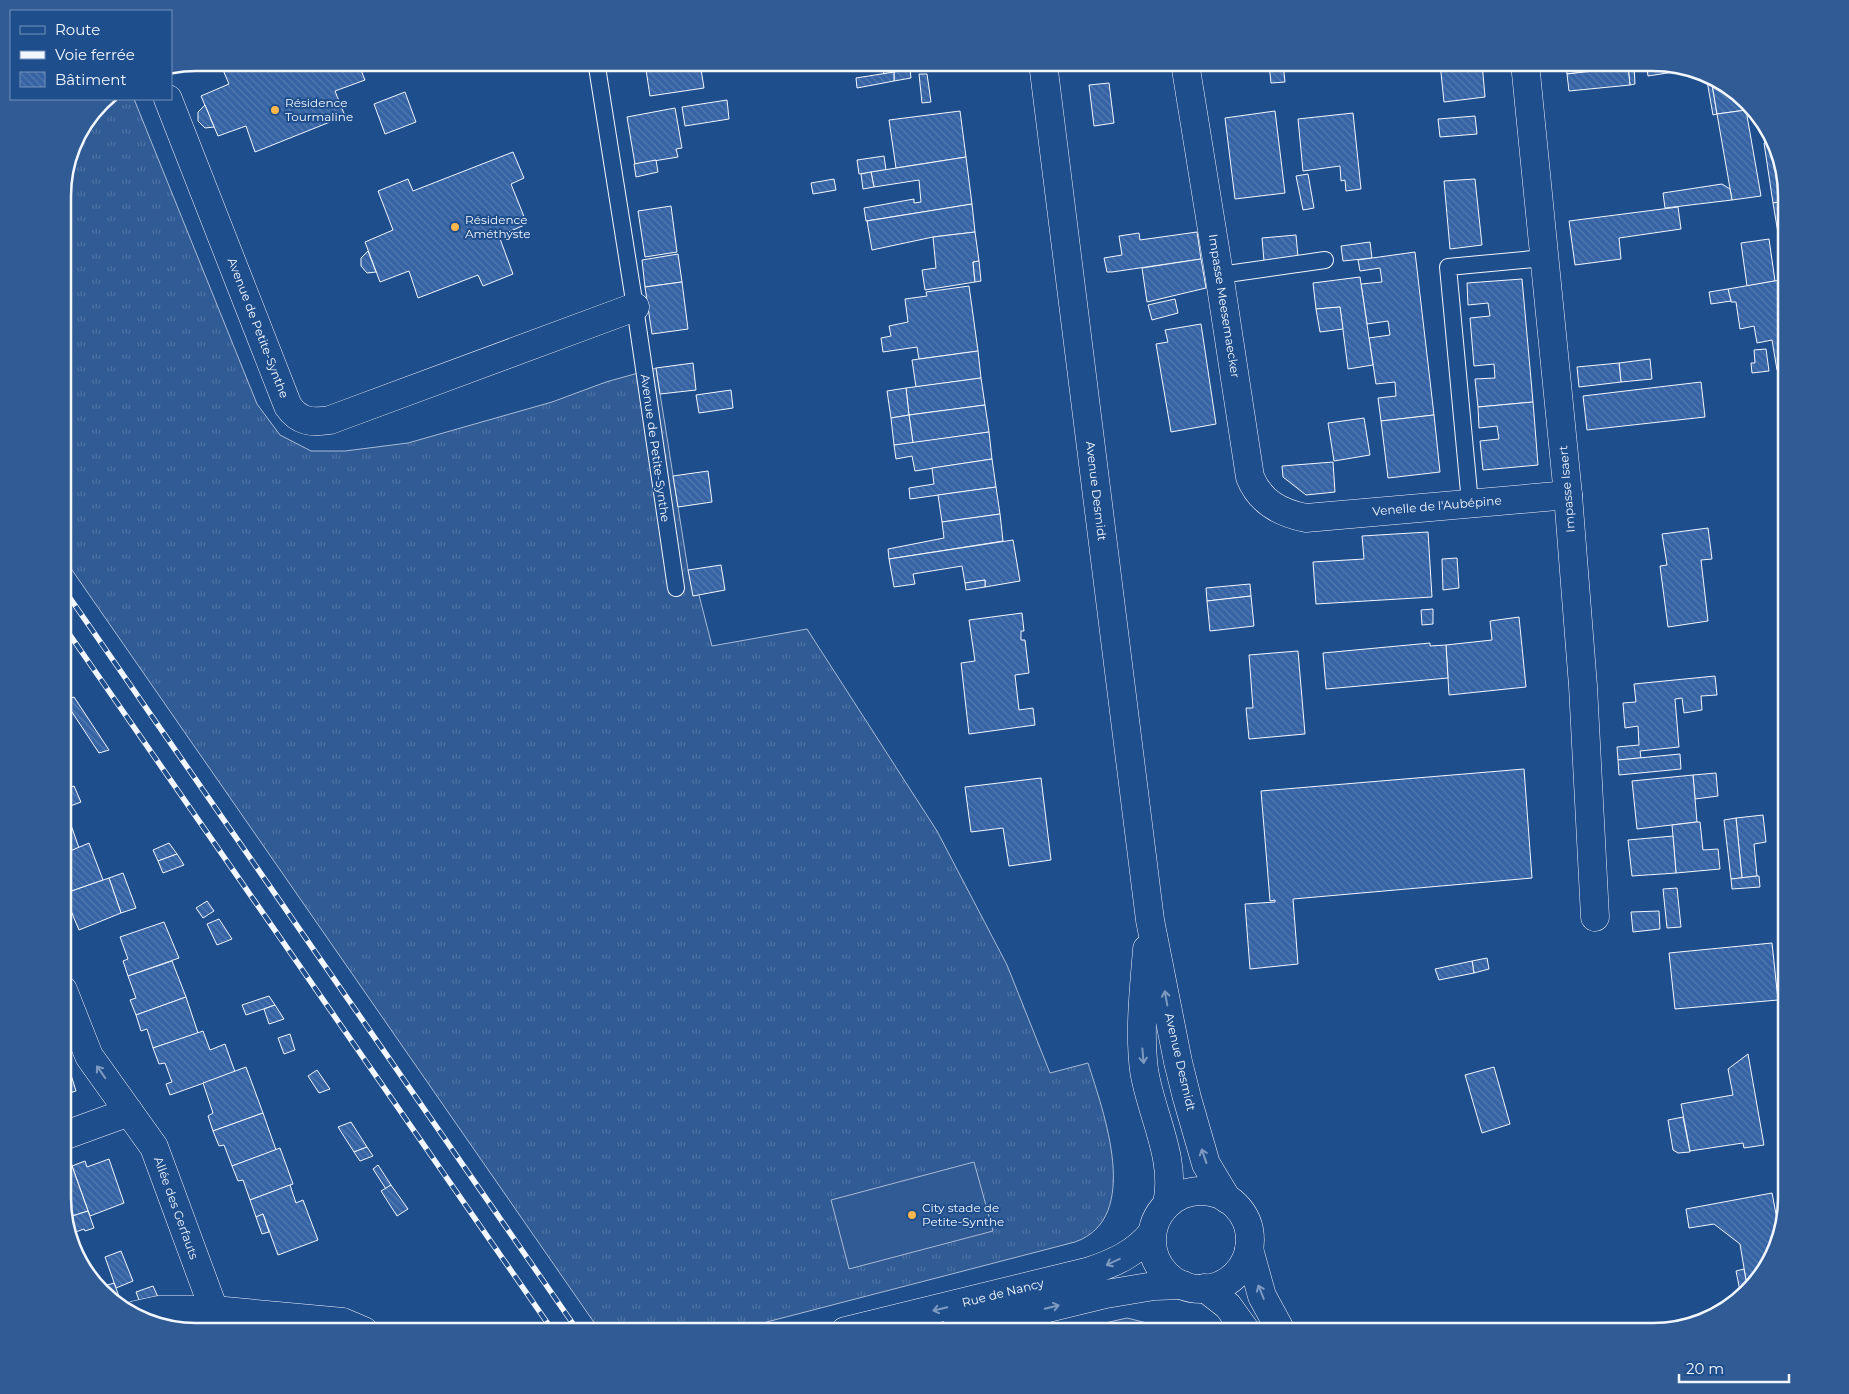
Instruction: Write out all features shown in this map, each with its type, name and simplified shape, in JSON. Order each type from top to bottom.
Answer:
[{"type":"street","name":"Avenue Desmidt","points":[[1044,71],[1150,920],[1187,1098],[1206,1164],[1227,1198]]},
{"type":"street","name":"Impasse Meesemaecker","points":[[1187,71],[1220,275],[1250,477],[1254,488],[1270,504],[1291,515],[1306,518]]},
{"type":"street","name":"Impasse Isaert","points":[[1526,71],[1568,494],[1583,686],[1595,917]]},
{"type":"street","name":"Avenue de Petite-Synthe","points":[[168,100],[288,406],[298,418],[304,421],[320,422],[330,420],[635,307]]},
{"type":"street","name":"Venelle de l'Aubépine","points":[[1306,518],[1568,494]]},
{"type":"street","name":"Avenue Desmidt","points":[[1150,920],[1142,1023],[1143,1053],[1149,1096],[1166,1152],[1170,1174],[1170,1192],[1167,1204]]},
{"type":"street","name":"Allée des Gerfauts","points":[[72,1013],[89,1056],[154,1147],[214,1310]]},
{"type":"street","points":[[72,1133],[129,1112]]},
{"type":"street","points":[[1194,1287],[1216,1286],[1231,1278],[1243,1265],[1249,1249],[1250,1238],[1246,1220],[1236,1206],[1227,1198],[1211,1192],[1193,1191],[1176,1197],[1167,1204],[1157,1217],[1152,1233],[1152,1245],[1157,1262],[1168,1276],[1194,1287],[1228,1306],[1240,1323]]},
{"type":"street","name":"Rue de Nancy","points":[[881,1323],[1090,1271],[1128,1255],[1152,1233]]},
{"type":"street","points":[[1249,1249],[1262,1296],[1276,1323]]},
{"type":"street","name":"Rue de Nancy","points":[[990,1323],[1106,1294],[1154,1286],[1194,1287]]},
{"type":"street","points":[[148,1313],[160,1310],[214,1310],[345,1323]]},
{"type":"lane","name":"Avenue de Petite-Synthe","points":[[598,72],[635,307],[676,588]]},
{"type":"lane","points":[[1470,503],[1448,267],[1544,258]]},
{"type":"lane","points":[[1220,275],[1325,260]]},
{"type":"green space","points":[[117,100],[134,100],[257,404],[280,435],[311,451],[345,451],[408,443],[552,402],[606,382],[656,368],[688,570],[699,595],[712,646],[807,629],[937,831],[1007,965],[1050,1073],[1088,1063],[1108,1134],[1113,1162],[1113,1187],[1108,1211],[1096,1229],[1075,1242],[763,1323],[594,1323],[72,570],[72,180],[81,149],[88,134],[102,114]]},
{"type":"shaded area","name":"City stade de Petite-Synthe","points":[[974,1162],[993,1231],[849,1269],[831,1200]]},
{"type":"shaded area","points":[[1127,1318],[1147,1323],[1105,1323]]},
{"type":"building","points":[[1270,71],[1284,71],[1285,82],[1271,83]]},
{"type":"building","points":[[1441,71],[1483,71],[1485,97],[1444,102]]},
{"type":"building","points":[[1567,71],[1593,71],[1567,74]]},
{"type":"building","points":[[1593,71],[1628,71],[1630,85],[1569,91],[1567,74]]},
{"type":"building","points":[[1628,71],[1634,71],[1635,84],[1630,85]]},
{"type":"building","points":[[1647,71],[1671,72],[1648,76]]},
{"type":"building","name":"Résidence Tourmaline","points":[[224,72],[362,72],[365,80],[335,91],[345,116],[255,152],[246,126],[218,136],[201,96],[229,84]]},
{"type":"building","points":[[646,72],[701,72],[704,88],[650,96]]},
{"type":"building","points":[[884,72],[899,72],[884,74]]},
{"type":"building","points":[[894,72],[910,72],[911,78],[894,81]]},
{"type":"building","points":[[894,72],[894,81],[857,88],[856,78]]},
{"type":"building","points":[[919,74],[927,74],[931,102],[922,103]]},
{"type":"building","points":[[1109,83],[1114,123],[1094,126],[1089,85]]},
{"type":"building","points":[[1708,84],[1712,87],[1717,114],[1713,115]]},
{"type":"building","points":[[1712,87],[1729,97],[1743,110],[1717,114]]},
{"type":"building","points":[[405,92],[416,122],[385,134],[374,104]]},
{"type":"building","points":[[727,100],[729,119],[685,126],[682,107]]},
{"type":"building","points":[[205,105],[214,127],[205,128],[198,121],[198,112]]},
{"type":"building","points":[[675,108],[682,148],[676,149],[678,157],[635,164],[627,117]]},
{"type":"building","points":[[1743,110],[1747,114],[1761,196],[1732,200],[1717,114]]},
{"type":"building","points":[[960,111],[966,157],[896,168],[889,120]]},
{"type":"building","points":[[1275,111],[1285,193],[1235,199],[1225,118]]},
{"type":"building","points":[[1353,113],[1361,189],[1346,191],[1345,180],[1341,181],[1340,166],[1303,171],[1298,119]]},
{"type":"building","points":[[1475,116],[1477,134],[1440,137],[1438,119]]},
{"type":"building","points":[[1764,143],[1766,143],[1771,156],[1777,180],[1778,202],[1773,203]]},
{"type":"building","name":"Résidence Améthyste","points":[[513,152],[524,178],[511,184],[527,224],[499,236],[513,274],[483,286],[478,275],[418,298],[409,271],[380,282],[365,242],[393,230],[378,191],[408,179],[413,191]]},
{"type":"building","points":[[884,156],[886,170],[859,174],[857,160]]},
{"type":"building","points":[[966,157],[972,204],[866,221],[864,208],[914,199],[914,203],[921,202],[919,180],[874,187],[871,172]]},
{"type":"building","points":[[656,160],[658,172],[636,177],[634,164]]},
{"type":"building","points":[[871,172],[874,187],[863,189],[861,174]]},
{"type":"building","points":[[1308,174],[1314,208],[1303,210],[1296,176]]},
{"type":"building","points":[[834,179],[836,190],[813,194],[811,183]]},
{"type":"building","points":[[1475,179],[1482,245],[1450,249],[1444,181]]},
{"type":"building","points":[[1722,184],[1730,189],[1732,200],[1665,208],[1663,193]]},
{"type":"building","points":[[1778,202],[1778,233],[1773,203]]},
{"type":"building","points":[[972,204],[975,232],[933,237],[872,250],[867,221]]},
{"type":"building","points":[[671,206],[677,252],[645,257],[638,211]]},
{"type":"building","points":[[1678,207],[1681,229],[1619,238],[1621,259],[1575,265],[1569,221]]},
{"type":"building","points":[[975,232],[979,261],[973,262],[975,282],[925,290],[922,270],[936,268],[933,237]]},
{"type":"building","points":[[1197,232],[1201,259],[1107,272],[1104,258],[1122,255],[1119,236],[1139,233],[1140,240]]},
{"type":"building","points":[[1296,235],[1298,257],[1264,261],[1262,238]]},
{"type":"building","points":[[1769,239],[1775,281],[1747,286],[1741,243]]},
{"type":"building","points":[[1370,242],[1372,258],[1343,261],[1341,246]]},
{"type":"building","points":[[368,251],[376,272],[367,273],[361,266],[361,258]]},
{"type":"building","points":[[1415,252],[1434,415],[1381,421],[1378,398],[1396,396],[1395,382],[1376,384],[1369,338],[1390,335],[1388,321],[1367,324],[1361,284],[1382,282],[1380,268],[1360,271],[1358,260]]},
{"type":"building","points":[[678,254],[682,282],[645,287],[642,260]]},
{"type":"building","points":[[1201,259],[1206,288],[1147,302],[1142,268]]},
{"type":"building","points":[[979,261],[981,281],[975,282],[973,262]]},
{"type":"building","points":[[1360,277],[1373,365],[1348,369],[1340,307],[1316,309],[1313,283]]},
{"type":"building","points":[[1522,279],[1533,402],[1478,407],[1475,379],[1495,378],[1494,364],[1474,366],[1470,318],[1490,316],[1488,303],[1468,305],[1467,283]]},
{"type":"building","points":[[1778,280],[1778,370],[1772,340],[1757,343],[1754,326],[1740,329],[1736,302],[1731,302],[1728,289]]},
{"type":"building","points":[[682,282],[688,329],[652,334],[645,287]]},
{"type":"building","points":[[969,286],[978,351],[919,359],[917,347],[883,352],[881,338],[891,336],[889,326],[908,322],[905,299],[927,296],[926,292]]},
{"type":"building","points":[[1728,289],[1731,301],[1711,304],[1709,292]]},
{"type":"building","points":[[1175,299],[1178,313],[1152,320],[1148,305]]},
{"type":"building","points":[[1340,307],[1343,329],[1320,332],[1316,309]]},
{"type":"building","points":[[1201,324],[1216,424],[1171,432],[1156,344],[1168,342],[1165,330]]},
{"type":"building","points":[[1766,349],[1769,371],[1752,373],[1751,363],[1755,363],[1754,350]]},
{"type":"building","points":[[978,351],[981,378],[916,387],[912,360]]},
{"type":"building","points":[[1650,359],[1652,379],[1621,382],[1619,363]]},
{"type":"building","points":[[693,363],[696,390],[660,394],[656,368]]},
{"type":"building","points":[[1619,363],[1621,382],[1579,387],[1577,367]]},
{"type":"building","points":[[981,378],[985,405],[909,415],[906,388]]},
{"type":"building","points":[[1701,382],[1705,417],[1587,430],[1583,396]]},
{"type":"building","points":[[906,388],[909,415],[891,418],[887,391]]},
{"type":"building","points":[[731,390],[733,408],[699,413],[696,395]]},
{"type":"building","points":[[1533,402],[1538,465],[1483,470],[1480,441],[1499,439],[1497,426],[1479,428],[1478,407]]},
{"type":"building","points":[[985,405],[989,432],[913,443],[909,415]]},
{"type":"building","points":[[909,415],[913,443],[894,445],[891,418]]},
{"type":"building","points":[[1434,415],[1440,472],[1388,478],[1381,421]]},
{"type":"building","points":[[1364,418],[1370,455],[1334,461],[1328,423]]},
{"type":"building","points":[[989,432],[992,459],[915,471],[912,456],[896,459],[894,445]]},
{"type":"building","points":[[992,459],[996,487],[910,499],[909,488],[934,484],[932,468]]},
{"type":"building","points":[[1333,462],[1335,492],[1306,495],[1283,477],[1282,466]]},
{"type":"building","points":[[708,471],[712,502],[678,507],[673,476]]},
{"type":"building","points":[[996,487],[1000,514],[942,522],[938,495]]},
{"type":"building","points":[[1000,514],[1003,541],[889,559],[888,549],[944,538],[942,522]]},
{"type":"building","points":[[1708,528],[1712,559],[1701,560],[1708,621],[1668,627],[1660,566],[1667,565],[1662,534]]},
{"type":"building","points":[[1428,532],[1432,597],[1316,604],[1313,562],[1364,559],[1362,536]]},
{"type":"building","points":[[1013,540],[1020,581],[985,587],[985,580],[965,583],[962,566],[913,574],[915,584],[894,587],[889,559]]},
{"type":"building","points":[[1457,558],[1459,588],[1443,590],[1442,559]]},
{"type":"building","points":[[721,565],[725,590],[693,596],[688,570]]},
{"type":"building","points":[[985,580],[985,587],[966,590],[965,583]]},
{"type":"building","points":[[1250,584],[1251,596],[1207,601],[1206,588]]},
{"type":"building","points":[[1251,596],[1254,626],[1210,631],[1207,601]]},
{"type":"building","points":[[1433,609],[1433,624],[1422,625],[1421,610]]},
{"type":"building","points":[[1022,613],[1024,631],[1021,631],[1021,640],[1025,640],[1029,673],[1015,675],[1019,710],[1033,708],[1035,725],[969,734],[961,663],[975,661],[969,620]]},
{"type":"building","points":[[1519,617],[1526,687],[1449,695],[1446,645],[1492,640],[1490,621]]},
{"type":"building","points":[[1430,643],[1430,646],[1446,645],[1448,678],[1326,689],[1323,653]]},
{"type":"building","points":[[1298,651],[1305,734],[1249,739],[1246,708],[1253,708],[1249,655]]},
{"type":"building","points":[[1715,676],[1717,695],[1701,696],[1702,710],[1684,713],[1682,698],[1675,699],[1679,747],[1640,751],[1641,758],[1618,760],[1617,747],[1639,745],[1638,726],[1625,728],[1623,703],[1636,702],[1634,684]]},
{"type":"building","points":[[74,697],[109,750],[99,753],[72,712],[72,698]]},
{"type":"building","points":[[1680,754],[1681,769],[1619,775],[1618,760]]},
{"type":"building","points":[[1524,769],[1532,878],[1293,899],[1298,964],[1250,969],[1245,904],[1275,902],[1275,900],[1270,901],[1261,791]]},
{"type":"building","points":[[1716,773],[1718,796],[1695,799],[1693,775]]},
{"type":"building","points":[[1693,775],[1697,822],[1637,829],[1632,781]]},
{"type":"building","points":[[1041,778],[1051,860],[1009,866],[1003,828],[971,832],[965,787]]},
{"type":"building","points":[[74,786],[81,802],[72,805],[72,787]]},
{"type":"building","points":[[1763,815],[1766,842],[1754,844],[1757,876],[1742,878],[1736,818]]},
{"type":"building","points":[[1736,818],[1742,878],[1731,879],[1724,820]]},
{"type":"building","points":[[1700,822],[1703,850],[1718,849],[1720,869],[1676,873],[1672,825]]},
{"type":"building","points":[[72,828],[79,848],[72,851]]},
{"type":"building","points":[[1673,836],[1676,873],[1632,876],[1628,840]]},
{"type":"building","points":[[89,843],[103,880],[72,891],[72,850]]},
{"type":"building","points":[[169,843],[177,854],[158,861],[153,850]]},
{"type":"building","points":[[177,854],[184,865],[163,873],[158,861]]},
{"type":"building","points":[[123,873],[136,908],[121,913],[109,878]]},
{"type":"building","points":[[1759,876],[1760,887],[1732,889],[1731,879]]},
{"type":"building","points":[[109,878],[121,913],[79,930],[72,913],[72,891]]},
{"type":"building","points":[[1677,888],[1681,927],[1667,928],[1663,889]]},
{"type":"building","points":[[207,901],[214,911],[203,918],[196,908]]},
{"type":"building","points":[[1659,911],[1660,929],[1633,932],[1631,912]]},
{"type":"building","points":[[219,919],[232,939],[217,945],[207,924]]},
{"type":"building","points":[[164,922],[179,958],[128,976],[123,961],[128,959],[120,937]]},
{"type":"building","points":[[1772,943],[1778,1000],[1675,1009],[1669,953]]},
{"type":"building","points":[[1487,958],[1489,969],[1474,973],[1472,961]]},
{"type":"building","points":[[172,961],[186,997],[136,1015],[130,1000],[136,998],[128,976]]},
{"type":"building","points":[[1472,961],[1474,973],[1439,980],[1435,969]]},
{"type":"building","points":[[269,996],[275,1005],[246,1015],[242,1005]]},
{"type":"building","points":[[186,997],[198,1033],[153,1048],[147,1029],[141,1031],[136,1015]]},
{"type":"building","points":[[275,1005],[284,1019],[269,1024],[264,1009]]},
{"type":"building","points":[[203,1031],[210,1050],[225,1044],[235,1072],[170,1095],[166,1084],[172,1082],[165,1063],[159,1064],[153,1048]]},
{"type":"building","points":[[290,1034],[295,1050],[284,1054],[278,1038]]},
{"type":"building","points":[[1748,1054],[1764,1145],[1744,1148],[1743,1143],[1690,1151],[1681,1104],[1733,1095],[1728,1069]]},
{"type":"building","points":[[246,1067],[263,1113],[213,1131],[208,1116],[213,1113],[203,1083]]},
{"type":"building","points":[[1494,1067],[1510,1124],[1482,1133],[1465,1075]]},
{"type":"building","points":[[317,1070],[330,1089],[319,1093],[308,1076]]},
{"type":"building","points":[[72,1078],[76,1091],[72,1092]]},
{"type":"building","points":[[263,1113],[276,1150],[232,1166],[224,1145],[219,1146],[213,1131]]},
{"type":"building","points":[[1683,1117],[1690,1152],[1678,1153],[1673,1150],[1668,1120]]},
{"type":"building","points":[[351,1122],[367,1147],[354,1152],[338,1127]]},
{"type":"building","points":[[367,1147],[373,1156],[360,1161],[354,1152]]},
{"type":"building","points":[[280,1148],[293,1184],[250,1200],[243,1180],[238,1181],[232,1166]]},
{"type":"building","points":[[109,1159],[124,1203],[90,1216],[72,1166],[85,1161],[87,1167]]},
{"type":"building","points":[[378,1165],[391,1185],[386,1189],[373,1169]]},
{"type":"building","points":[[72,1166],[88,1211],[72,1216]]},
{"type":"building","points":[[290,1185],[296,1203],[303,1200],[318,1240],[278,1255],[263,1214],[256,1217],[250,1200]]},
{"type":"building","points":[[391,1185],[408,1209],[397,1216],[381,1191]]},
{"type":"building","points":[[1772,1193],[1776,1216],[1771,1238],[1757,1267],[1747,1280],[1740,1244],[1714,1224],[1689,1228],[1686,1209]]},
{"type":"building","points":[[88,1211],[94,1228],[76,1232],[72,1216]]},
{"type":"building","points":[[263,1214],[269,1232],[262,1234],[256,1217]]},
{"type":"building","points":[[121,1251],[133,1281],[116,1288],[105,1257]]},
{"type":"building","points":[[1744,1269],[1747,1280],[1739,1288],[1736,1271]]},
{"type":"building","points":[[114,1283],[119,1296],[114,1292],[107,1285]]},
{"type":"building","points":[[153,1286],[158,1297],[140,1303],[136,1292]]},
{"type":"railway","points":[[72,601],[572,1323]]},
{"type":"railway","points":[[72,638],[547,1323]]},
{"type":"place","name":"Résidence Tourmaline","points":[[275,110]]},
{"type":"place","name":"Résidence Améthyste","points":[[455,227]]},
{"type":"place","name":"City stade de Petite-Synthe","points":[[912,1215]]}]
